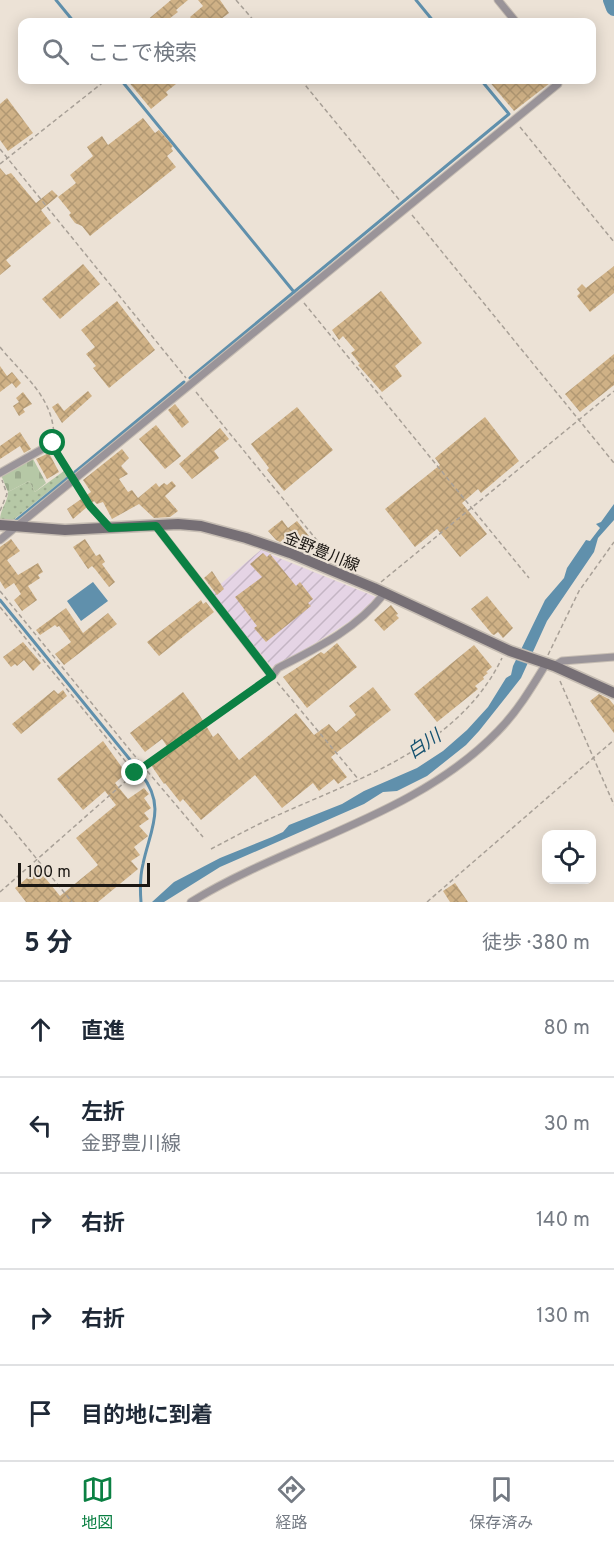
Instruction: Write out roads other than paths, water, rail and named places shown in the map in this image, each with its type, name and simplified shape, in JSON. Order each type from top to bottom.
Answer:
[{"type":"main road","name":"金野豊川線","points":[[0,525],[65,530],[178,524],[201,526],[246,538],[290,553],[374,588],[508,650],[614,693]]},
{"type":"street","points":[[498,0],[513,18]]},
{"type":"street","points":[[0,540],[558,84]]},
{"type":"street","points":[[0,475],[53,443]]},
{"type":"street","points":[[156,526],[272,676],[278,668],[330,640],[357,622],[384,594]]},
{"type":"street","points":[[191,902],[220,884],[391,806],[459,766],[499,731],[518,708],[547,664],[614,657]]},
{"type":"water","points":[[614,504],[614,520],[598,538],[594,552],[547,621],[521,678],[466,745],[427,776],[397,791],[383,792],[364,804],[220,867],[164,902],[152,902],[174,882],[220,858],[283,832],[289,825],[342,804],[364,791],[417,768],[443,751],[488,707],[506,678],[511,675],[513,666],[545,600],[564,578],[567,568],[586,540],[590,541],[600,528],[596,524],[601,522]]},
{"type":"water","points":[[93,582],[108,601],[81,621],[67,601]]},
{"type":"waterway","points":[[56,0],[71,18]]},
{"type":"waterway","points":[[416,0],[431,18]]},
{"type":"waterway","points":[[611,0],[614,8]]},
{"type":"waterway","points":[[124,84],[294,292]]},
{"type":"waterway","points":[[190,378],[509,114],[484,84]]},
{"type":"waterway","points":[[75,472],[184,382]]},
{"type":"waterway","points":[[14,522],[69,477]]},
{"type":"waterway","points":[[0,600],[136,767]]},
{"type":"waterway","points":[[141,774],[149,786],[155,808],[141,873],[141,902]]},
{"type":"water label","name":"白川","points":[[424,744]]}]
